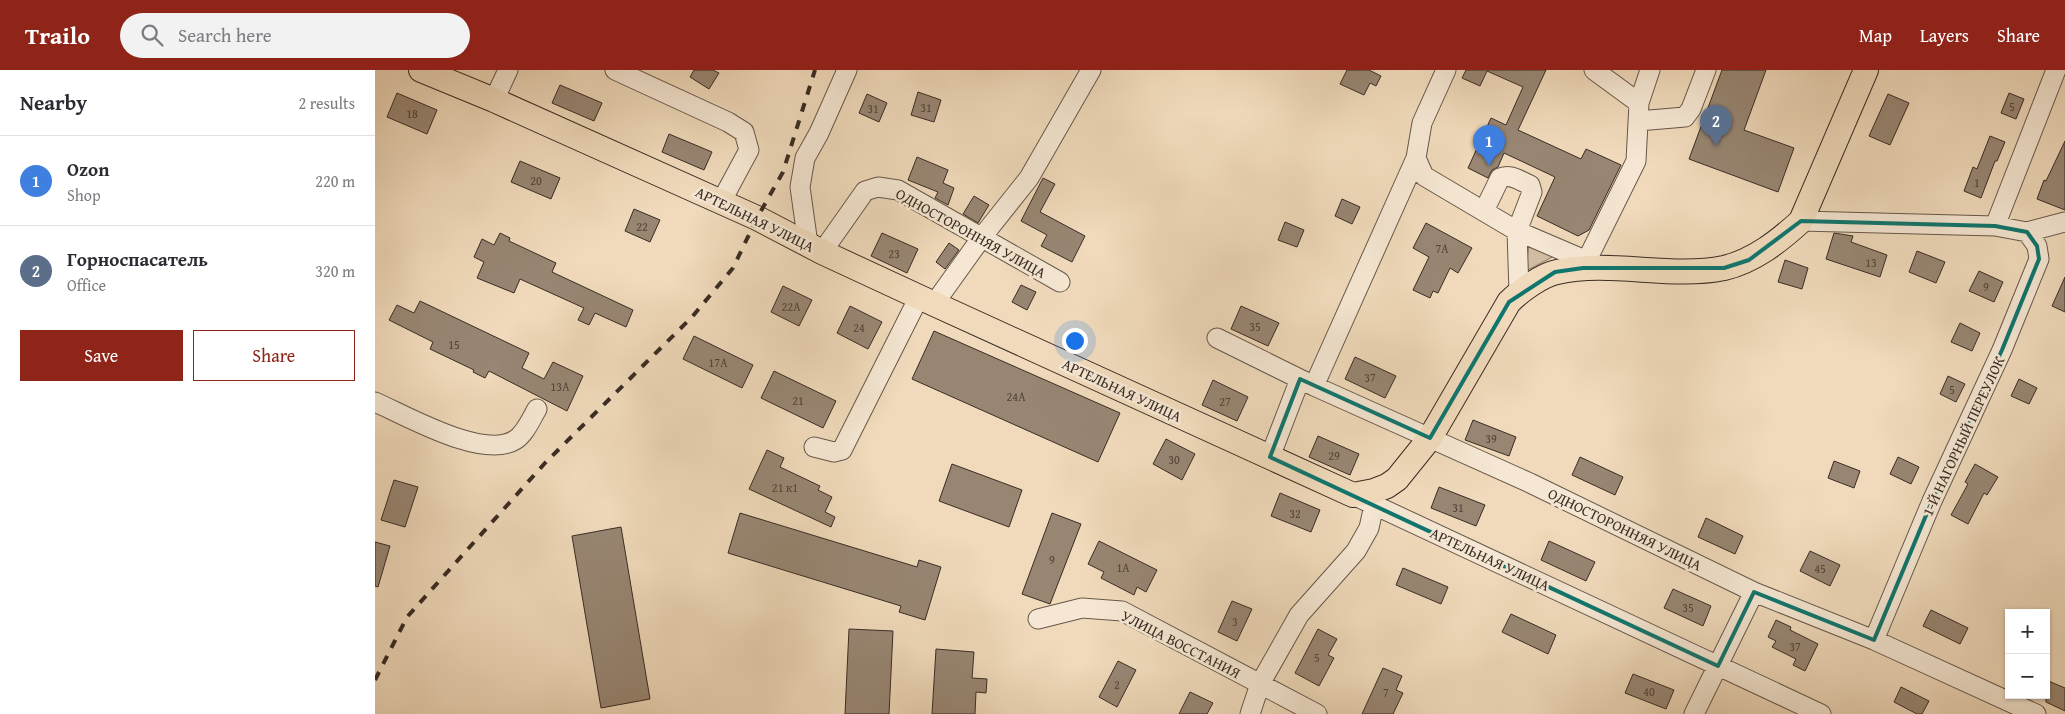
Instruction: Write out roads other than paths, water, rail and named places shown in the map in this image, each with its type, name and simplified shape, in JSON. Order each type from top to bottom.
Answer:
[{"type":"main road","name":"АРТЕЛЬНАЯ УЛИЦА","points":[[421,70],[494,100],[780,228],[815,248],[926,300],[1364,500]]},
{"type":"main road","points":[[1364,500],[1397,479],[1430,438],[1509,302],[1519,292],[1555,272],[1585,265],[1697,270],[1724,268],[1749,260],[1783,237],[1801,221],[1866,70]]},
{"type":"street","points":[[494,100],[508,70]]},
{"type":"street","points":[[615,70],[728,122],[744,132],[748,140],[749,150],[721,202]]},
{"type":"street","points":[[815,248],[800,188],[805,158],[819,133],[847,70]]},
{"type":"street","points":[[813,447],[834,452],[842,450],[926,300],[982,237],[1029,178],[1091,70]]},
{"type":"street","points":[[1270,457],[1416,158],[1422,122],[1446,70]]},
{"type":"street","points":[[1594,70],[1639,112],[1685,117],[1691,109],[1706,70]]},
{"type":"street","points":[[1416,158],[1425,176],[1517,231],[1585,265],[1636,161],[1639,112],[1650,70]]},
{"type":"street","points":[[1995,226],[2057,70]]},
{"type":"street","points":[[1484,211],[1500,178],[1505,176],[1512,177],[1530,185],[1531,192],[1517,231],[1519,292]]},
{"type":"street","name":"ОДНОСТОРОННЯЯ УЛИЦА","points":[[815,248],[865,191],[878,187],[898,190],[1060,282]]},
{"type":"street","points":[[1801,221],[1995,226],[2027,232],[2065,222]]},
{"type":"street","name":"1-Й НАГОРНЫЙ ПЕРЕУЛОК","points":[[1874,640],[1932,501],[2002,350],[2039,259],[2037,246],[2027,232]]},
{"type":"street","name":"ОДНОСТОРОННЯЯ УЛИЦА","points":[[1217,338],[1307,382],[1530,482],[1754,592],[1874,640],[2036,714]]},
{"type":"street","points":[[375,402],[465,442],[484,446],[507,444],[516,440],[525,431],[537,409]]},
{"type":"street","points":[[1250,714],[1260,684],[1299,616],[1356,551],[1369,528],[1364,500]]},
{"type":"street","name":"АРТЕЛЬНАЯ УЛИЦА","points":[[1364,500],[1821,714]]},
{"type":"street","points":[[1694,714],[1754,592]]},
{"type":"street","name":"УЛИЦА ВОССТАНИЯ","points":[[1038,619],[1082,608],[1122,611],[1317,714]]},
{"type":"railway","points":[[375,680],[407,617],[545,463],[692,317],[733,268],[757,218],[783,172],[815,70]]},
{"type":"place","name":"Горноспасатель","points":[[1716,146]]},
{"type":"place","name":"Ozon","points":[[1489,166]]}]
